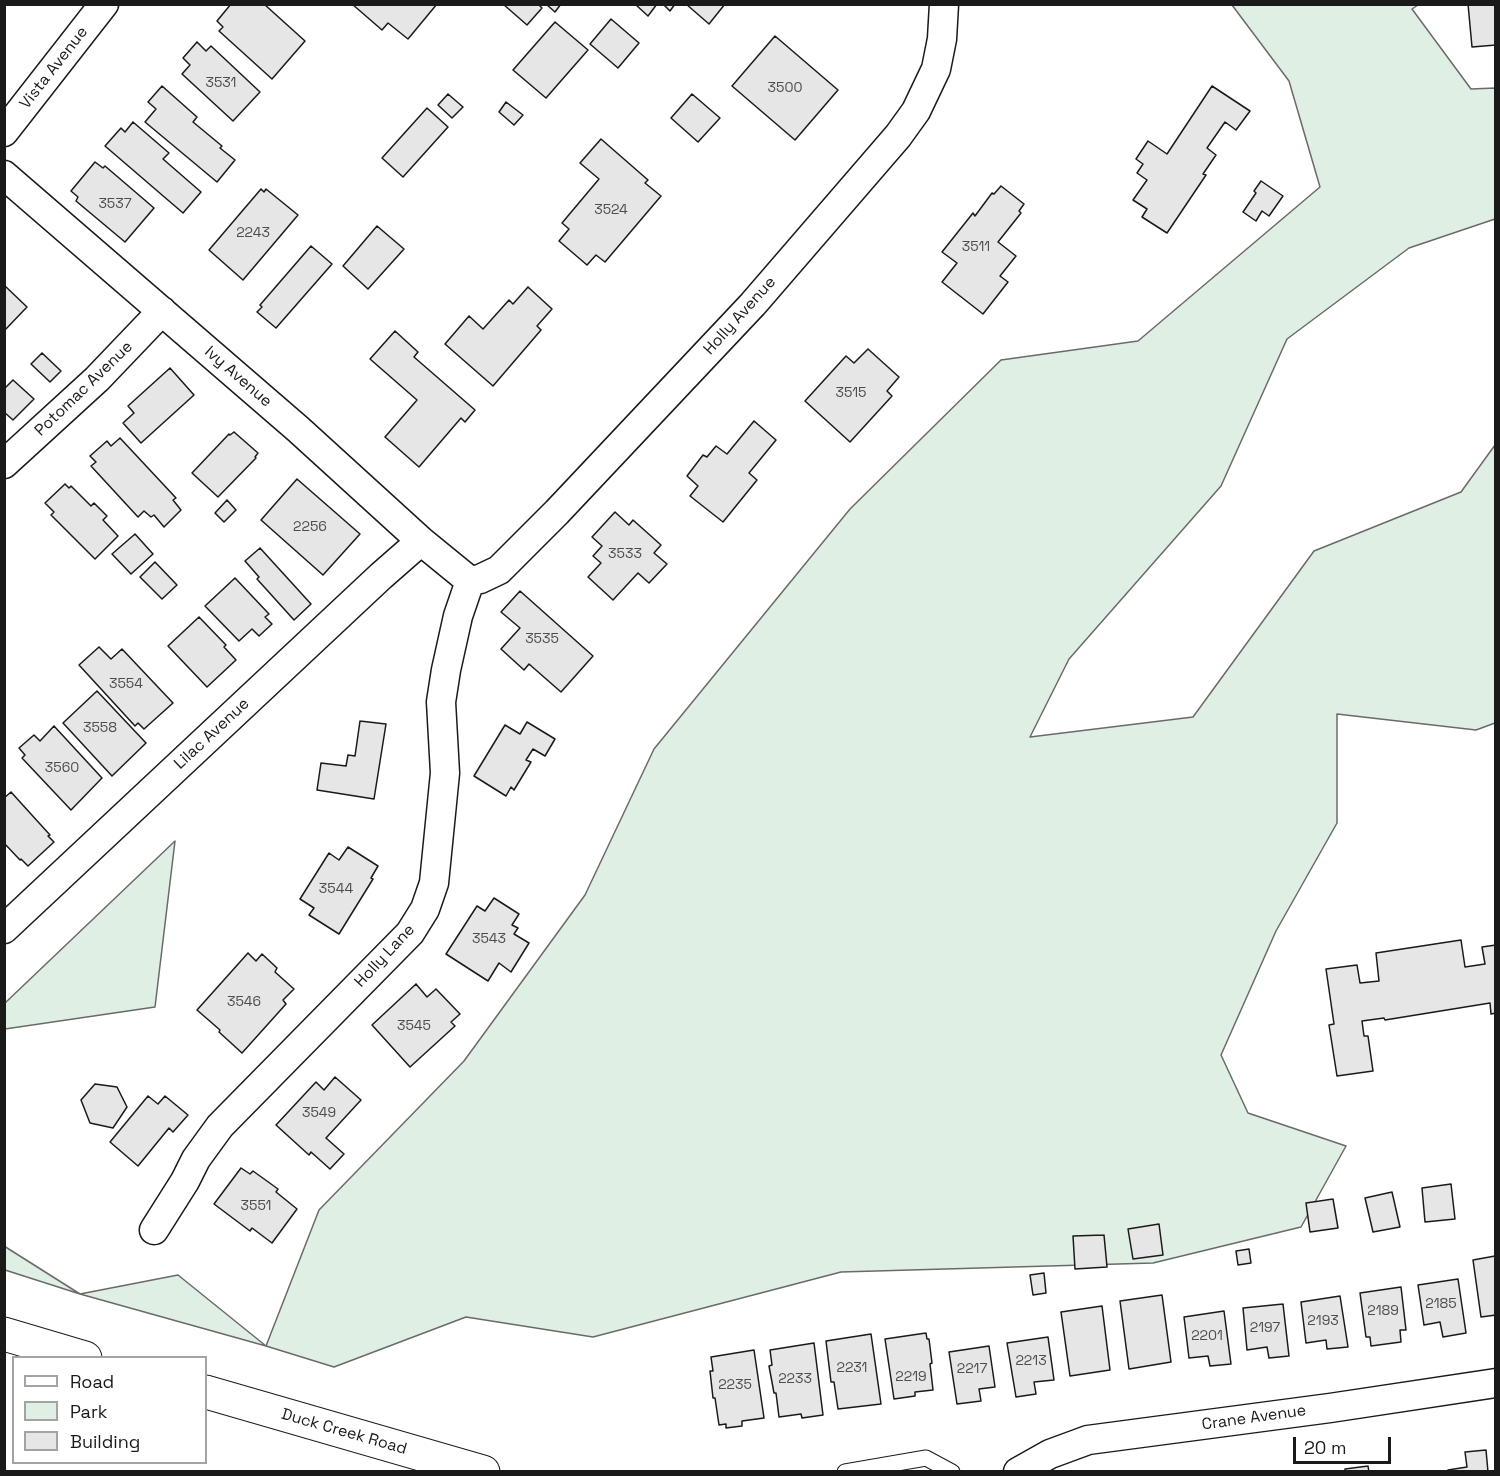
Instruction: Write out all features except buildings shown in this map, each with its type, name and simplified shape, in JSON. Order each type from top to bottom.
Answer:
[{"type":"street","name":"Vista Avenue","points":[[4,132],[104,4]]},
{"type":"street","name":"Holly Avenue","points":[[470,581],[499,570],[557,512],[753,304],[898,136],[916,111],[936,69],[942,39],[944,4]]},
{"type":"street","name":"Ivy Avenue","points":[[4,175],[298,429],[421,541],[470,581]]},
{"type":"street","name":"Potomac Avenue","points":[[4,464],[97,379],[162,311]]},
{"type":"street","name":"Lilac Avenue","points":[[4,929],[421,541]]},
{"type":"street","name":"Holly Lane","points":[[154,1230],[196,1159],[220,1126],[410,933],[425,909],[434,883],[445,773],[441,702],[458,616],[470,581]]},
{"type":"street","points":[[4,1334],[78,1356]]},
{"type":"street","name":"Crane Avenue","points":[[1018,1472],[1050,1454],[1088,1440],[1496,1383]]},
{"type":"street","name":"Duck Creek Road","points":[[207,1392],[483,1472]]},
{"type":"lane","points":[[845,1472],[886,1469],[926,1458],[952,1472]]},
{"type":"green space","points":[[1232,5],[1418,5],[1412,9],[1471,89],[1495,88],[1495,219],[1409,248],[1287,339],[1221,486],[1069,659],[1030,737],[1193,717],[1314,551],[1461,492],[1495,445],[1495,723],[1476,730],[1337,714],[1337,823],[1276,931],[1221,1055],[1248,1113],[1346,1146],[1301,1227],[1153,1263],[841,1272],[593,1337],[466,1317],[334,1367],[266,1346],[319,1210],[464,1061],[585,895],[654,749],[850,509],[1001,360],[1138,341],[1320,187],[1289,81]]},
{"type":"green space","points":[[175,841],[155,1007],[5,1029],[5,1003]]},
{"type":"green space","points":[[4,1246],[80,1294],[5,1270]]},
{"type":"green space","points":[[178,1275],[266,1346],[80,1294]]}]
